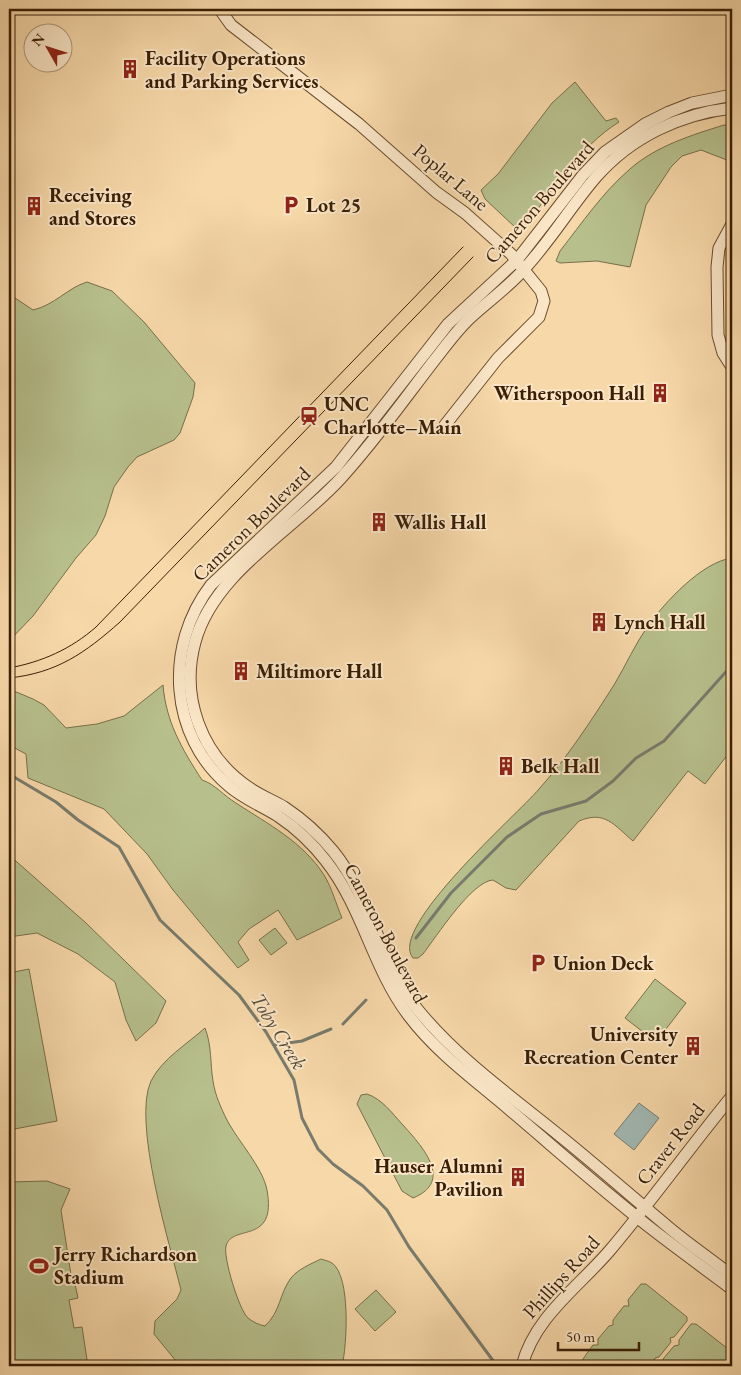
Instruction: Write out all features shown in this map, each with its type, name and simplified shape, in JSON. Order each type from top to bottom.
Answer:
[{"type":"street","name":"Poplar Lane","points":[[221,11],[231,25],[382,143],[436,192],[465,213],[517,260],[544,296],[542,312],[535,322],[486,372],[445,425]]},
{"type":"street","name":"Cameron Boulevard","points":[[374,428],[448,324],[517,260],[583,175],[616,143],[645,124],[680,107],[732,95]]},
{"type":"street","name":"Cameron Boulevard","points":[[732,108],[701,113],[676,121],[649,134],[620,155],[593,180],[524,270],[461,327],[325,486],[228,582],[205,616],[195,640],[190,667],[193,707],[201,732],[216,756],[233,775],[248,787],[295,815],[331,849],[351,880],[408,996],[443,1037],[481,1072],[685,1241],[732,1276]]},
{"type":"street","points":[[732,224],[718,253],[717,281],[718,335],[723,353],[732,367]]},
{"type":"street","name":"Cameron Boulevard","points":[[325,486],[225,570],[200,601],[184,635],[179,672],[182,706],[189,731],[203,757],[225,782],[242,796],[292,827],[329,864],[344,888],[393,992],[424,1034],[467,1074],[637,1217],[732,1289]]},
{"type":"street","name":"Craver Road","points":[[637,1217],[732,1096]]},
{"type":"street","name":"Phillips Road","points":[[522,1366],[526,1352],[545,1320],[602,1259],[637,1217]]},
{"type":"green space","points":[[575,82],[606,121],[616,118],[619,122],[578,157],[523,229],[517,229],[485,199],[481,190],[498,174],[552,103]]},
{"type":"green space","points":[[724,125],[732,125],[732,162],[701,150],[682,156],[671,167],[646,205],[630,267],[597,261],[560,263],[556,261],[560,251],[593,208],[630,169],[663,148],[687,137]]},
{"type":"green space","points":[[732,260],[732,351],[729,344],[727,300]]},
{"type":"green space","points":[[87,282],[112,291],[144,322],[195,383],[193,397],[180,433],[174,440],[137,457],[128,467],[114,487],[105,516],[96,535],[76,558],[33,616],[9,641],[9,294],[33,310],[41,308],[73,288]]},
{"type":"green space","points":[[732,558],[732,749],[705,784],[688,771],[633,841],[603,818],[588,818],[579,821],[516,890],[506,888],[493,880],[484,883],[465,899],[423,954],[418,958],[413,958],[410,943],[419,922],[458,872],[539,789],[559,765],[605,699],[655,616],[674,595],[697,575],[720,561]]},
{"type":"green space","points":[[163,685],[171,723],[202,780],[211,784],[284,834],[306,853],[316,863],[327,880],[342,918],[297,940],[278,910],[249,929],[238,942],[249,960],[238,968],[173,890],[147,854],[104,809],[28,778],[26,754],[9,745],[9,689],[44,705],[66,728],[97,724],[124,716]]},
{"type":"green space","points":[[9,855],[86,923],[166,1001],[156,1023],[136,1041],[126,1020],[115,982],[78,954],[37,933],[9,937]]},
{"type":"green space","points":[[275,928],[287,943],[271,955],[259,940]]},
{"type":"green space","points":[[29,969],[57,1121],[9,1130],[9,973]]},
{"type":"green space","points":[[655,979],[686,1003],[656,1042],[625,1018]]},
{"type":"green space","points":[[205,1028],[218,1101],[232,1128],[261,1173],[267,1190],[268,1208],[266,1219],[260,1226],[230,1239],[226,1246],[229,1272],[240,1305],[248,1318],[265,1326],[274,1314],[287,1284],[297,1272],[321,1259],[332,1263],[338,1270],[345,1296],[346,1328],[342,1366],[180,1366],[154,1334],[155,1321],[177,1299],[181,1290],[149,1153],[146,1100],[151,1081],[156,1073],[175,1052]]},
{"type":"green space","points":[[367,1094],[377,1099],[390,1111],[418,1142],[430,1162],[433,1173],[432,1182],[425,1191],[413,1198],[402,1191],[357,1104],[361,1095]]},
{"type":"green space","name":"Jerry Richardson Stadium","points":[[47,1181],[70,1189],[61,1210],[71,1275],[73,1275],[78,1298],[69,1300],[74,1328],[82,1327],[88,1366],[9,1366],[9,1182]]},
{"type":"green space","points":[[641,1284],[646,1284],[687,1317],[687,1321],[674,1337],[670,1338],[671,1342],[659,1357],[655,1358],[652,1366],[577,1366],[583,1364],[583,1359],[593,1345],[598,1345],[598,1339],[609,1326],[613,1325],[613,1320],[624,1306],[629,1306],[628,1300]]},
{"type":"green space","points":[[376,1290],[396,1312],[375,1331],[355,1309]]},
{"type":"green space","points":[[691,1324],[696,1324],[732,1352],[732,1366],[658,1366],[664,1364],[663,1359],[674,1346],[679,1345],[679,1340]]},
{"type":"water","points":[[639,1103],[659,1118],[634,1150],[614,1134]]},
{"type":"waterway","points":[[416,938],[451,893],[507,837],[541,814],[586,801],[613,781],[636,758],[664,741],[732,665]]},
{"type":"waterway","name":"Toby Creek","points":[[9,774],[56,802],[78,820],[119,847],[160,920],[239,995],[266,1032],[294,1080],[302,1118],[318,1149],[333,1164],[363,1186],[387,1210],[409,1247],[497,1366]]},
{"type":"waterway","points":[[343,1024],[366,1000]]},
{"type":"waterway","points":[[274,1045],[302,1041],[331,1029]]},
{"type":"tram line","points":[[9,668],[56,654],[96,627],[463,247]]},
{"type":"tram line","points":[[9,678],[42,671],[69,660],[95,643],[120,622],[473,257]]},
{"type":"place","name":"Facility Operations and Parking Services","points":[[130,69]]},
{"type":"place","name":"Lot 25","points":[[291,205]]},
{"type":"place","name":"Receiving and Stores","points":[[34,206]]},
{"type":"place","name":"Witherspoon Hall","points":[[660,393]]},
{"type":"place","name":"UNC Charlotte–Main","points":[[309,416]]},
{"type":"place","name":"Wallis Hall","points":[[379,522]]},
{"type":"place","name":"Lynch Hall","points":[[599,622]]},
{"type":"place","name":"Miltimore Hall","points":[[241,671]]},
{"type":"place","name":"Belk Hall","points":[[506,766]]},
{"type":"place","name":"Union Deck","points":[[538,963]]},
{"type":"place","name":"University Recreation Center","points":[[693,1046]]},
{"type":"place","name":"Hauser Alumni Pavilion","points":[[518,1177]]},
{"type":"place","name":"Jerry Richardson Stadium","points":[[39,1266]]}]
